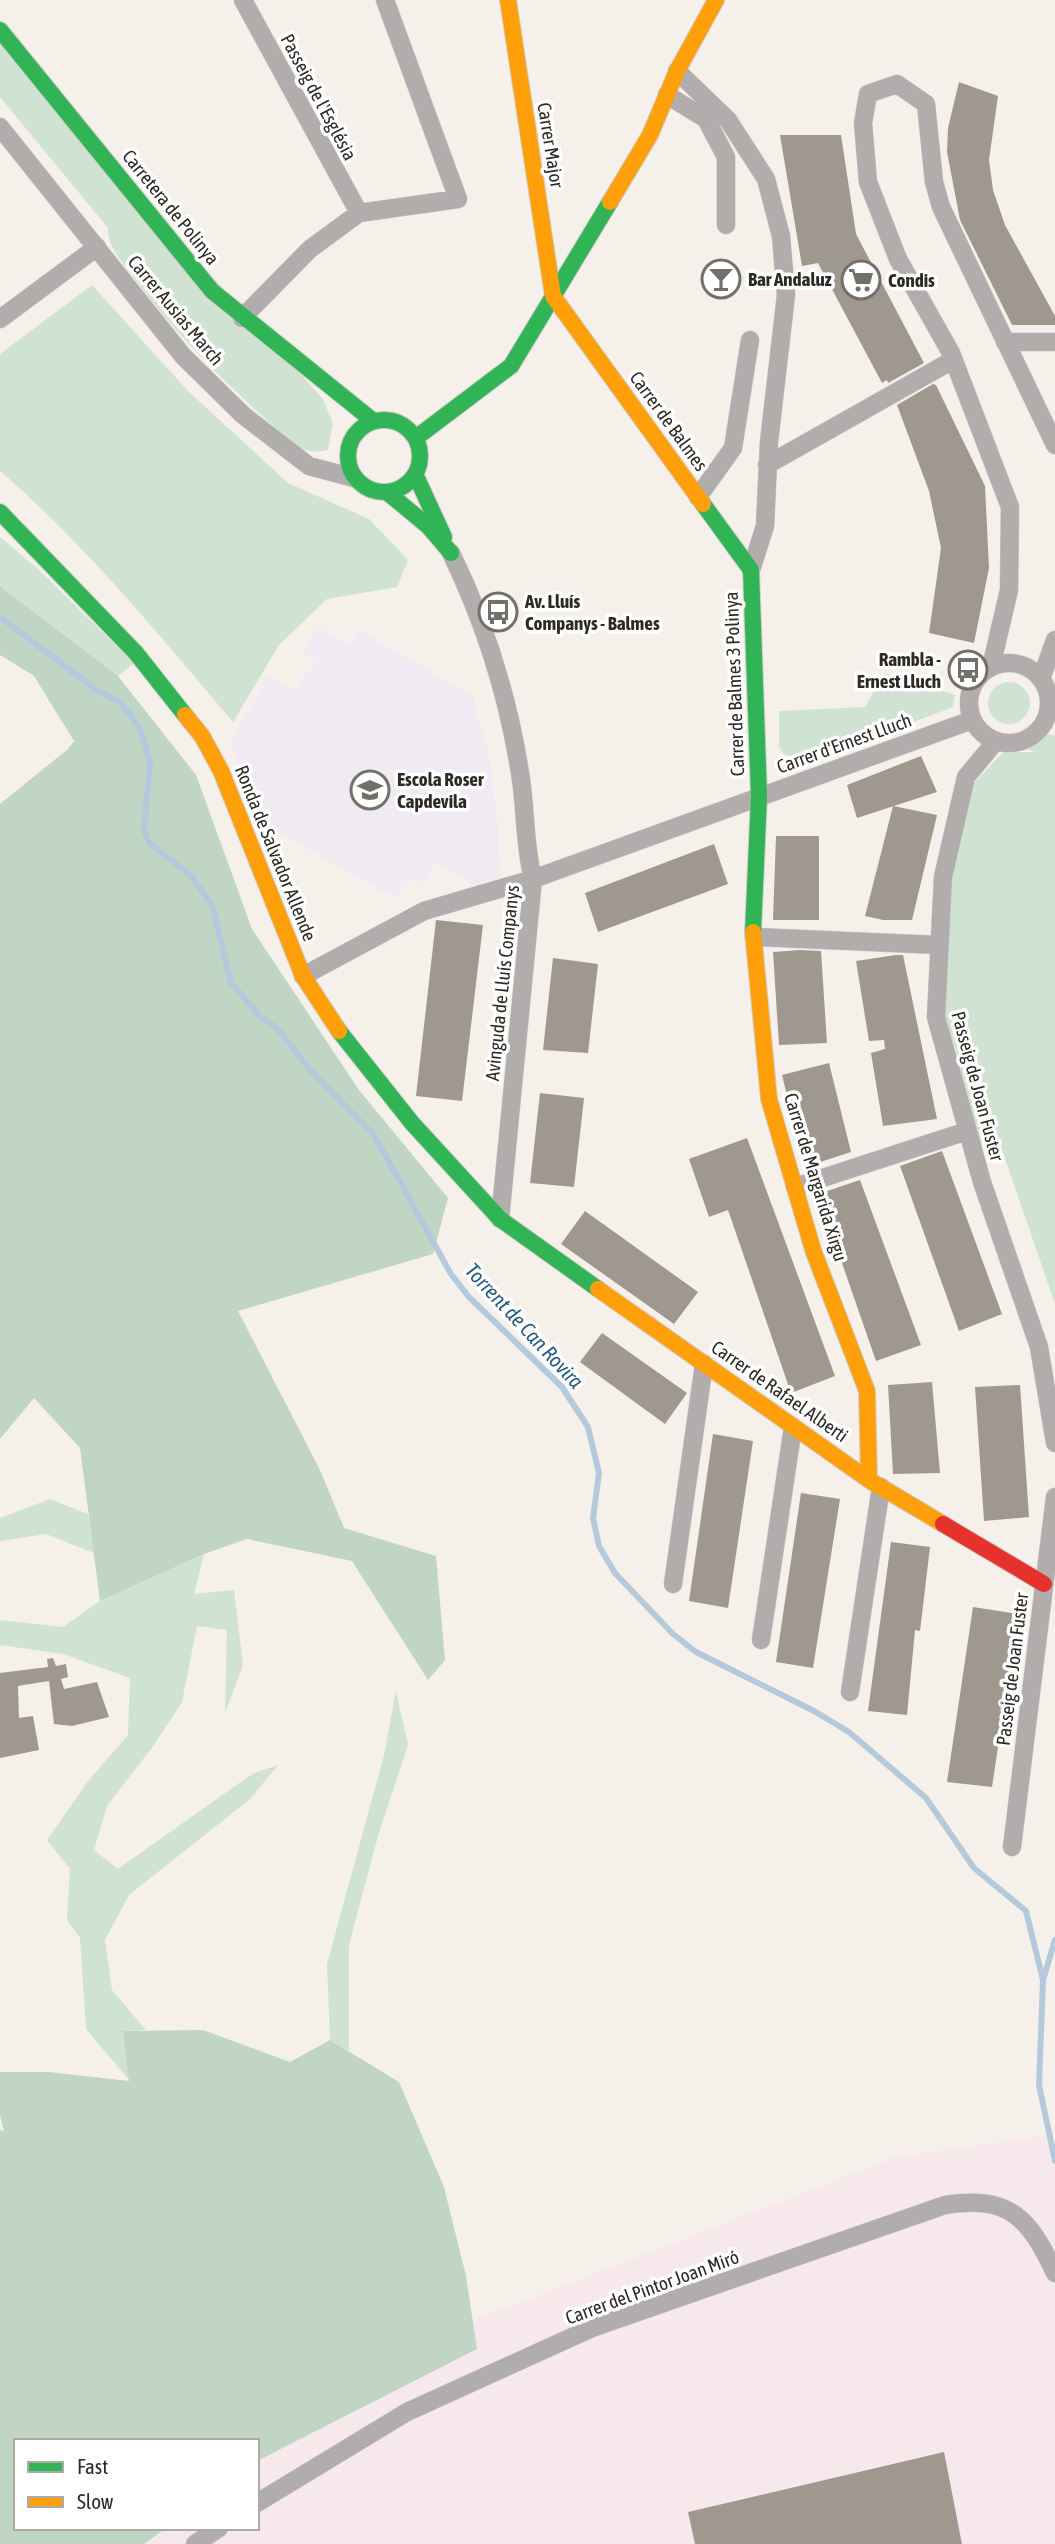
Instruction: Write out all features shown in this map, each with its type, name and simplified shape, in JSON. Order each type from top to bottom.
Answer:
[{"type":"street","name":"Passeig de l'Església","points":[[243,0],[359,213]]},
{"type":"street","points":[[242,318],[310,249],[359,213],[458,199],[385,0]]},
{"type":"street","name":"Carrer Major","points":[[508,0],[553,296]]},
{"type":"street","points":[[417,437],[511,366],[650,135],[677,71],[716,0]]},
{"type":"street","name":"Carretera de Polinya","points":[[0,30],[212,290],[242,318],[372,420]]},
{"type":"street","points":[[677,71],[728,120],[766,179],[781,236],[786,295],[767,465],[765,526],[751,570]]},
{"type":"street","points":[[991,667],[1009,590],[1010,507],[953,360],[898,259],[868,182],[863,123],[868,94],[897,84],[926,104],[930,155],[941,207],[1055,445]]},
{"type":"street","points":[[667,95],[706,119],[726,157],[726,225]]},
{"type":"street","name":"Carrer Ausias March","points":[[0,127],[183,356],[243,415],[309,466],[354,478]]},
{"type":"street","points":[[0,319],[97,247]]},
{"type":"street","name":"Carrer de Balmes","points":[[553,296],[751,570]]},
{"type":"street","points":[[698,497],[733,448],[750,340]]},
{"type":"street","points":[[1005,342],[1055,342]]},
{"type":"street","points":[[767,465],[953,360]]},
{"type":"street","name":"Carretera de Polinya","points":[[330,389],[350,439]]},
{"type":"street","points":[[372,420],[395,420],[417,437],[421,451],[416,476],[451,554],[428,526],[388,493],[366,488],[354,478],[347,458],[350,439],[360,427],[372,420]]},
{"type":"street","points":[[388,493],[403,488],[416,476]]},
{"type":"street","name":"Ronda de Salvador Allende","points":[[0,512],[37,547],[136,653],[202,736],[221,771],[303,976],[350,1048],[412,1123],[500,1220]]},
{"type":"street","name":"Avinguda de Lluís Companys","points":[[451,554],[482,619],[509,713],[521,775],[527,855],[533,879],[500,1220]]},
{"type":"street","name":"Carrer de Balmes 3 Polinya","points":[[751,570],[759,796]]},
{"type":"street","points":[[1041,680],[1055,640]]},
{"type":"street","points":[[1014,663],[1028,668],[1041,680],[1047,690],[1052,717],[1023,740],[1010,743],[996,741],[980,731],[972,720],[969,705],[971,688],[979,676],[991,667],[1014,663]]},
{"type":"street","name":"Carrer d'Ernest Lluch","points":[[303,976],[424,911],[533,879],[972,720]]},
{"type":"street","name":"Passeig de Joan Fuster","points":[[996,741],[966,777],[943,877],[936,1017],[982,1182],[1039,1347],[1055,1443]]},
{"type":"street","name":"Carrer de Margarida Xirgu","points":[[759,796],[754,937],[769,1099],[813,1250],[867,1391],[875,1483]]},
{"type":"street","points":[[754,937],[939,945]]},
{"type":"street","points":[[795,1187],[967,1131]]},
{"type":"street","name":"Carrer de Rafael Alberti","points":[[500,1220],[875,1483],[1044,1584]]},
{"type":"street","points":[[673,1584],[704,1364]]},
{"type":"street","points":[[761,1640],[793,1427]]},
{"type":"street","points":[[850,1692],[875,1483]]},
{"type":"street","name":"Passeig de Joan Fuster","points":[[1012,1847],[1055,1497]]},
{"type":"street","name":"Carrer del Pintor Joan Miró","points":[[259,2502],[407,2412],[592,2328],[945,2205],[979,2202],[998,2204],[1013,2212],[1034,2232],[1055,2273]]},
{"type":"street","points":[[195,2544],[216,2530]]},
{"type":"shaded area","name":"Escola Roser Capdevila","points":[[319,628],[349,645],[358,630],[473,696],[490,761],[498,828],[499,877],[474,885],[436,862],[424,883],[412,877],[395,898],[257,820],[230,743],[269,675],[293,691],[317,662],[302,653]]},
{"type":"shaded area","points":[[1043,2136],[1055,2162],[1055,2544],[89,2544],[113,2530],[259,2530],[259,2444],[467,2323],[896,2157]]},
{"type":"green space","points":[[0,41],[322,398],[333,423],[328,450],[316,452],[299,449],[214,370],[156,306],[118,257],[108,228],[0,97]]},
{"type":"green space","points":[[92,285],[188,391],[288,483],[369,519],[408,560],[397,587],[327,599],[279,645],[233,722],[92,560],[32,499],[0,471],[0,354]]},
{"type":"green space","points":[[0,537],[38,569],[134,663],[118,676],[0,586]]},
{"type":"green space","points":[[0,586],[118,676],[196,775],[252,929],[359,1090],[448,1198],[433,1254],[238,1311],[320,1470],[344,1528],[436,1556],[445,1660],[428,1680],[352,1561],[247,1539],[204,1554],[100,1601],[80,1448],[34,1398],[0,1439],[0,804],[68,749],[74,741],[34,676],[0,655]]},
{"type":"green space","points":[[884,673],[955,695],[953,707],[813,760],[784,755],[779,746],[779,711],[865,707]]},
{"type":"green space","points":[[1009,682],[1024,688],[1030,703],[1024,718],[1009,724],[994,718],[988,703],[994,688]]},
{"type":"green space","points":[[1035,733],[1055,735],[1055,1304],[999,1141],[979,1143],[955,1047],[943,1016],[952,878],[974,783],[1003,752],[1035,752],[1010,743]]},
{"type":"green space","points":[[50,1499],[88,1514],[94,1553],[46,1534],[0,1541],[0,1518]]},
{"type":"green space","points":[[204,1554],[194,1594],[234,1590],[243,1665],[225,1713],[227,1630],[197,1626],[182,1702],[154,1745],[107,1806],[94,1850],[118,1869],[252,1774],[278,1765],[250,1799],[129,1895],[105,1940],[112,1990],[146,2030],[123,2031],[130,2081],[86,2029],[80,1938],[67,1920],[70,1869],[47,1840],[89,1780],[128,1735],[130,1678],[63,1654],[0,1645],[0,1620],[63,1627],[100,1601]]},
{"type":"green space","points":[[396,1691],[408,1745],[378,1836],[349,1945],[349,2051],[330,2040],[327,1964],[384,1755]]},
{"type":"green space","points":[[203,2030],[290,2062],[330,2040],[399,2082],[444,2187],[466,2276],[477,2349],[259,2460],[259,2439],[14,2439],[14,2530],[163,2530],[144,2544],[0,2544],[0,2130],[4,2131],[0,2115],[0,2072],[49,2072],[129,2081],[123,2031]]},
{"type":"building","points":[[959,82],[998,96],[989,160],[993,190],[1005,225],[1055,316],[1055,325],[1012,325],[960,220],[947,152],[948,128]]},
{"type":"building","points":[[780,135],[841,135],[856,234],[924,363],[888,383],[887,380],[882,383],[818,263],[802,266]]},
{"type":"building","points":[[933,384],[936,385],[985,486],[989,568],[974,643],[929,633],[941,548],[929,491],[897,405]]},
{"type":"building","points":[[921,756],[937,792],[857,818],[847,785]]},
{"type":"building","points":[[893,806],[937,815],[912,920],[883,920],[865,916]]},
{"type":"building","points":[[776,836],[819,836],[819,920],[773,920]]},
{"type":"building","points":[[714,844],[728,884],[598,932],[585,893]]},
{"type":"building","points":[[436,920],[483,925],[462,1101],[416,1096]]},
{"type":"building","points":[[821,951],[827,1043],[779,1045],[773,952]]},
{"type":"building","points":[[903,955],[937,1119],[883,1126],[871,1053],[885,1049],[884,1040],[869,1041],[856,961]]},
{"type":"building","points":[[553,958],[598,964],[588,1053],[543,1050]]},
{"type":"building","points":[[829,1063],[851,1152],[805,1167],[782,1075]]},
{"type":"building","points":[[540,1093],[584,1098],[574,1187],[530,1183]]},
{"type":"building","points":[[747,1138],[835,1376],[791,1393],[728,1210],[709,1217],[689,1159]]},
{"type":"building","points":[[942,1151],[1002,1314],[959,1331],[900,1166]]},
{"type":"building","points":[[860,1180],[921,1345],[876,1361],[818,1194]]},
{"type":"building","points":[[585,1211],[698,1292],[674,1324],[561,1244]]},
{"type":"building","points":[[602,1333],[687,1393],[665,1424],[580,1362]]},
{"type":"building","points":[[932,1382],[940,1473],[893,1474],[888,1385]]},
{"type":"building","points":[[1020,1385],[1029,1517],[984,1521],[975,1387]]},
{"type":"building","points":[[713,1434],[753,1441],[728,1608],[689,1601]]},
{"type":"building","points":[[801,1493],[840,1499],[813,1668],[776,1662]]},
{"type":"building","points":[[891,1542],[930,1547],[920,1631],[915,1630],[907,1715],[868,1711]]},
{"type":"building","points":[[973,1607],[1018,1614],[992,1787],[947,1782]]},
{"type":"building","points":[[53,1658],[56,1666],[66,1664],[68,1677],[61,1679],[64,1689],[97,1682],[109,1717],[72,1726],[54,1724],[49,1681],[18,1686],[19,1718],[33,1716],[39,1750],[0,1758],[0,1673],[48,1667],[47,1659]]},
{"type":"building","points":[[944,2452],[962,2544],[695,2544],[688,2512]]},
{"type":"waterway","name":"Torrent de Can Rovira","points":[[0,617],[99,692],[119,701],[139,726],[150,762],[144,830],[149,843],[189,874],[212,904],[231,983],[261,1017],[278,1029],[311,1071],[374,1135],[451,1274],[469,1297],[562,1387],[588,1427],[599,1473],[593,1518],[599,1546],[615,1573],[673,1634],[696,1652],[814,1711],[849,1732],[926,1798],[974,1868],[1026,1911],[1043,1980]]},
{"type":"waterway","points":[[1055,1940],[1043,1980],[1039,2085],[1055,2161]]},
{"type":"traffic: fast","points":[[0,30],[212,291],[372,420]]},
{"type":"traffic: fast","points":[[417,437],[511,366],[610,202]]},
{"type":"traffic: fast","points":[[391,420],[410,430],[418,442],[420,456],[418,470],[410,482],[398,490],[377,492],[358,482],[350,470],[348,449],[358,430],[370,422],[391,420]]},
{"type":"traffic: fast","points":[[416,476],[444,537]]},
{"type":"traffic: fast","points":[[388,493],[428,526],[451,553]]},
{"type":"traffic: fast","points":[[703,504],[751,570],[759,796],[753,932]]},
{"type":"traffic: fast","points":[[0,512],[136,653],[185,715]]},
{"type":"traffic: fast","points":[[339,1031],[412,1123],[500,1219],[598,1289]]},
{"type":"traffic: slow","points":[[508,0],[553,296],[703,504]]},
{"type":"traffic: slow","points":[[610,202],[650,135],[677,71],[716,0]]},
{"type":"traffic: slow","points":[[185,715],[202,736],[221,771],[303,976],[339,1031]]},
{"type":"traffic: slow","points":[[753,932],[769,1099],[813,1250],[867,1391],[869,1480]]},
{"type":"traffic: slow","points":[[598,1289],[869,1480],[943,1524]]},
{"type":"traffic: jam","points":[[943,1524],[1044,1584]]},
{"type":"place","name":"Bar Andaluz","points":[[721,279]]},
{"type":"place","name":"Condis","points":[[861,280]]},
{"type":"place","name":"Av. Lluís Companys - Balmes","points":[[498,612]]},
{"type":"place","name":"Rambla - Ernest Lluch","points":[[968,670]]},
{"type":"place","name":"Escola Roser Capdevila","points":[[370,790]]}]
